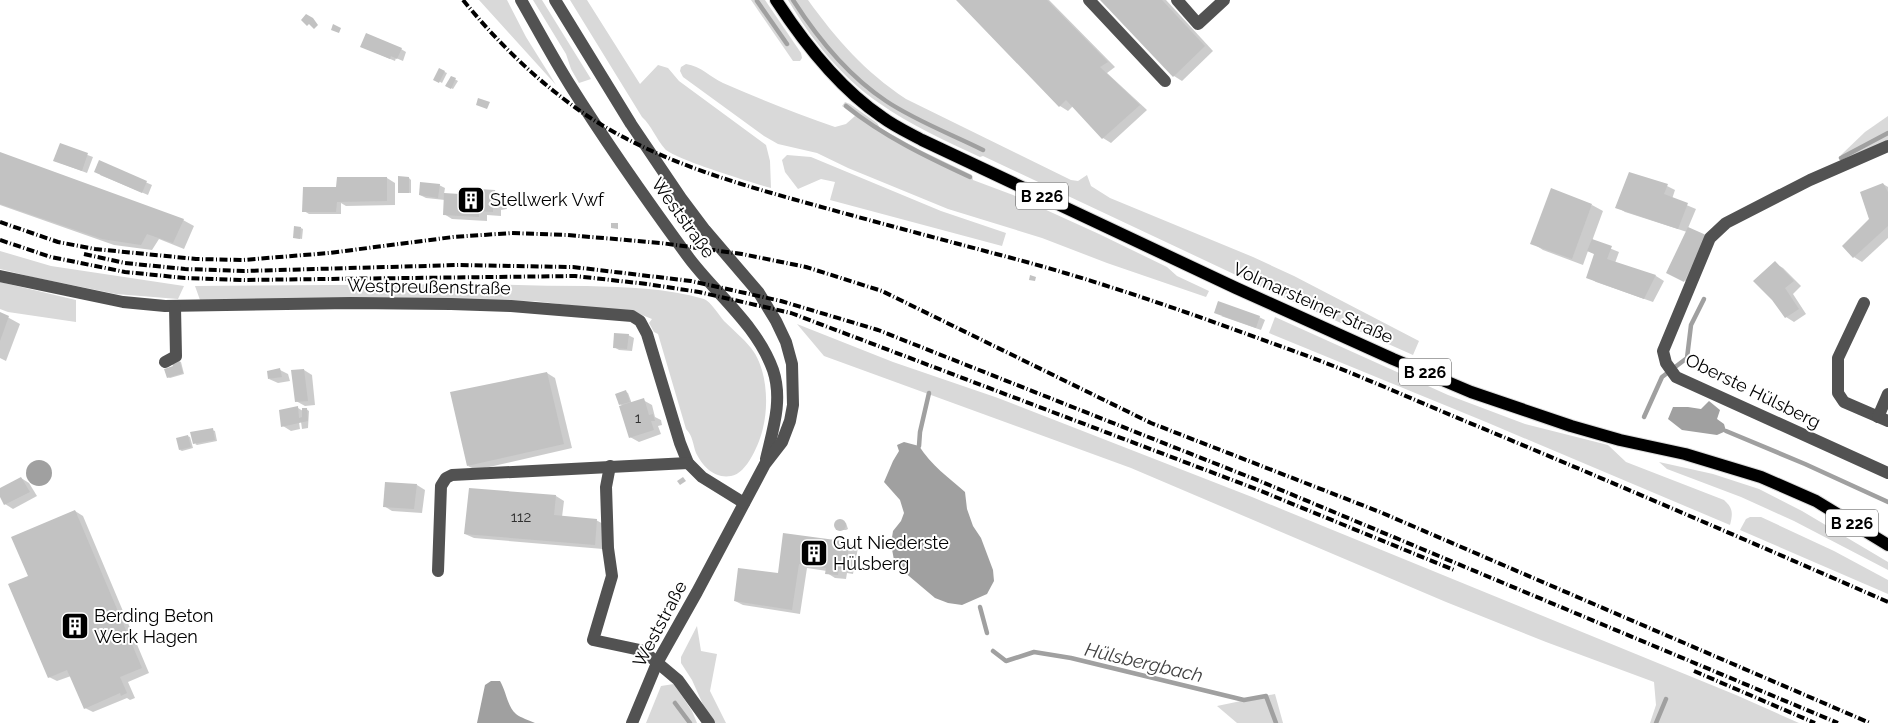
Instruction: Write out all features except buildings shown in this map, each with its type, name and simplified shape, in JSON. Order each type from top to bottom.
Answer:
[{"type":"main road","name":"Volmarsteiner Straße","points":[[776,0],[814,52],[840,80],[881,117],[922,140],[1236,288],[1384,355],[1472,392],[1571,426],[1620,440],[1685,454],[1761,477],[1816,501],[1888,545]]},
{"type":"street","name":"Weststraße","points":[[521,0],[571,86],[642,192],[690,260],[752,332],[765,350],[776,382],[778,400],[776,420],[765,464]]},
{"type":"street","name":"Weststraße","points":[[555,0],[670,182],[705,230],[759,293],[786,342],[792,364],[793,405],[790,421],[782,442],[765,464],[657,663],[632,723]]},
{"type":"street","points":[[1090,0],[1165,81]]},
{"type":"street","points":[[1177,0],[1198,24],[1224,0]]},
{"type":"street","name":"Oberste Hülsberg","points":[[1888,146],[1802,184],[1726,223],[1710,238],[1663,351],[1666,363],[1676,377],[1888,473]]},
{"type":"street","name":"Westpreußenstraße","points":[[0,276],[122,302],[175,307],[351,303],[451,304],[511,306],[632,316],[640,321],[647,334],[680,443],[688,463],[702,477],[744,503]]},
{"type":"street","points":[[1864,303],[1838,358],[1838,393],[1844,402],[1883,419],[1888,394]]},
{"type":"street","points":[[165,362],[176,356],[175,307]]},
{"type":"street","points":[[438,571],[441,486],[446,478],[452,475],[688,463]]},
{"type":"street","points":[[610,466],[606,487],[608,548],[612,576],[593,640],[640,650],[647,654],[678,680],[709,723]]},
{"type":"shaded area","points":[[479,0],[507,0],[526,37],[556,85]]},
{"type":"shaded area","points":[[533,0],[542,0],[591,79],[579,83],[571,69],[566,54]]},
{"type":"shaded area","points":[[570,0],[587,0],[640,84],[658,65],[668,68],[679,81],[766,145],[770,161],[771,188],[683,159],[665,149],[649,124],[642,117]]},
{"type":"shaded area","points":[[751,0],[765,0],[801,53],[802,58],[800,61],[793,61]]},
{"type":"shaded area","points":[[788,0],[808,0],[852,54],[877,77],[906,99],[1071,180],[1078,181],[1087,175],[1091,186],[1110,198],[1294,276],[1419,341],[1413,355],[1287,299],[983,156],[980,157],[903,118],[865,93],[840,69],[817,43]]},
{"type":"shaded area","points":[[686,64],[696,67],[718,81],[835,127],[846,124],[855,116],[842,106],[845,102],[850,104],[877,123],[880,128],[972,175],[973,180],[1013,195],[1099,234],[1167,267],[1177,276],[1209,291],[1206,297],[1107,263],[1042,238],[948,209],[848,168],[817,153],[778,144],[764,136],[683,77],[680,71],[681,67]]},
{"type":"shaded area","points":[[1888,116],[1888,141],[1844,159],[1841,155],[1865,132]]},
{"type":"shaded area","points":[[787,155],[811,157],[941,211],[1006,233],[1002,246],[830,200],[835,182],[821,179],[798,189],[785,172],[782,160]]},
{"type":"shaded area","points":[[0,251],[51,266],[184,286],[178,299],[116,294],[0,269]]},
{"type":"shaded area","points":[[0,282],[76,300],[76,322],[8,312],[0,309]]},
{"type":"shaded area","points":[[482,284],[587,286],[661,290],[704,299],[751,348],[760,366],[765,386],[766,408],[763,428],[752,457],[742,470],[731,476],[715,474],[702,463],[686,429],[658,334],[654,332],[649,323],[652,319],[637,313],[534,301],[410,299],[200,300],[195,286]]},
{"type":"shaded area","points":[[1275,317],[1448,395],[1525,424],[1608,445],[1626,462],[1724,500],[1732,511],[1730,525],[1269,333]]},
{"type":"shaded area","points":[[797,324],[893,362],[998,398],[1252,497],[1736,695],[1799,723],[1650,723],[1656,705],[1654,682],[1446,602],[1131,468],[824,356]]},
{"type":"shaded area","points":[[1709,401],[1720,410],[1717,419],[1724,424],[1726,431],[1717,435],[1682,430],[1668,419],[1673,407],[1701,409]]},
{"type":"shaded area","points":[[904,442],[919,446],[935,465],[965,492],[967,509],[973,526],[981,538],[993,570],[994,581],[987,594],[962,605],[948,603],[935,598],[903,571],[894,560],[891,544],[893,531],[901,521],[904,513],[900,500],[884,482],[899,451],[897,445]]},
{"type":"shaded area","points":[[39,460],[48,464],[52,473],[48,482],[39,486],[30,482],[26,473],[30,464]]},
{"type":"shaded area","points":[[1659,462],[1713,474],[1759,489],[1802,511],[1888,562],[1888,570],[1794,521],[1741,497],[1667,469]]},
{"type":"shaded area","points":[[1761,517],[1834,551],[1888,580],[1888,594],[1740,530],[1746,519]]},
{"type":"shaded area","points":[[697,626],[701,651],[717,654],[710,691],[726,723],[714,723],[681,663],[681,657]]},
{"type":"shaded area","points":[[491,681],[500,681],[511,708],[516,714],[535,723],[477,723],[485,685]]},
{"type":"shaded area","points":[[674,684],[692,711],[697,723],[646,723],[661,686]]},
{"type":"shaded area","points":[[1275,694],[1283,723],[1237,723],[1217,706]]},
{"type":"waterway","name":"Hülsbergbach","points":[[793,0],[834,55],[872,91],[909,115],[983,150]]},
{"type":"waterway","points":[[757,1],[787,44]]},
{"type":"waterway","points":[[846,106],[890,136],[970,177]]},
{"type":"waterway","points":[[1841,158],[1888,133]]},
{"type":"waterway","points":[[1644,417],[1662,377],[1687,358],[1691,325],[1704,299]]},
{"type":"waterway","name":"Hülsbergbach","points":[[919,446],[920,432],[929,393]]},
{"type":"waterway","points":[[1726,431],[1888,502]]},
{"type":"waterway","name":"Hülsbergbach","points":[[980,607],[987,633]]},
{"type":"waterway","name":"Hülsbergbach","points":[[993,651],[1006,661],[1034,652],[1071,658],[1244,700],[1266,696],[1276,723]]},
{"type":"waterway","points":[[1656,723],[1666,699]]},
{"type":"waterway","points":[[675,703],[690,723]]},
{"type":"railway","points":[[463,0],[519,61],[566,101],[608,129],[660,155],[715,176],[772,193],[1081,278],[1272,343],[1373,382],[1888,602]]},
{"type":"railway","points":[[0,222],[58,242],[95,249],[196,259],[243,260],[329,253],[453,237],[512,233],[568,235],[661,243],[742,254],[806,267],[882,291],[1151,423],[1380,512],[1870,723]]},
{"type":"railway","points":[[0,240],[51,257],[125,272],[185,278],[244,280],[575,276],[699,292],[791,313],[1256,489],[1454,570]]},
{"type":"railway","points":[[84,254],[125,263],[185,269],[244,271],[459,265],[573,267],[691,281],[781,301],[878,330],[1262,482],[1838,723]]},
{"type":"railway","points":[[1694,671],[1815,723]]},
{"type":"place","name":"Stellwerk Vwf","points":[[471,200]]},
{"type":"place","name":"Gut Niederste Hülsberg","points":[[814,553]]},
{"type":"place","name":"Berding Beton Werk Hagen","points":[[75,626]]}]
